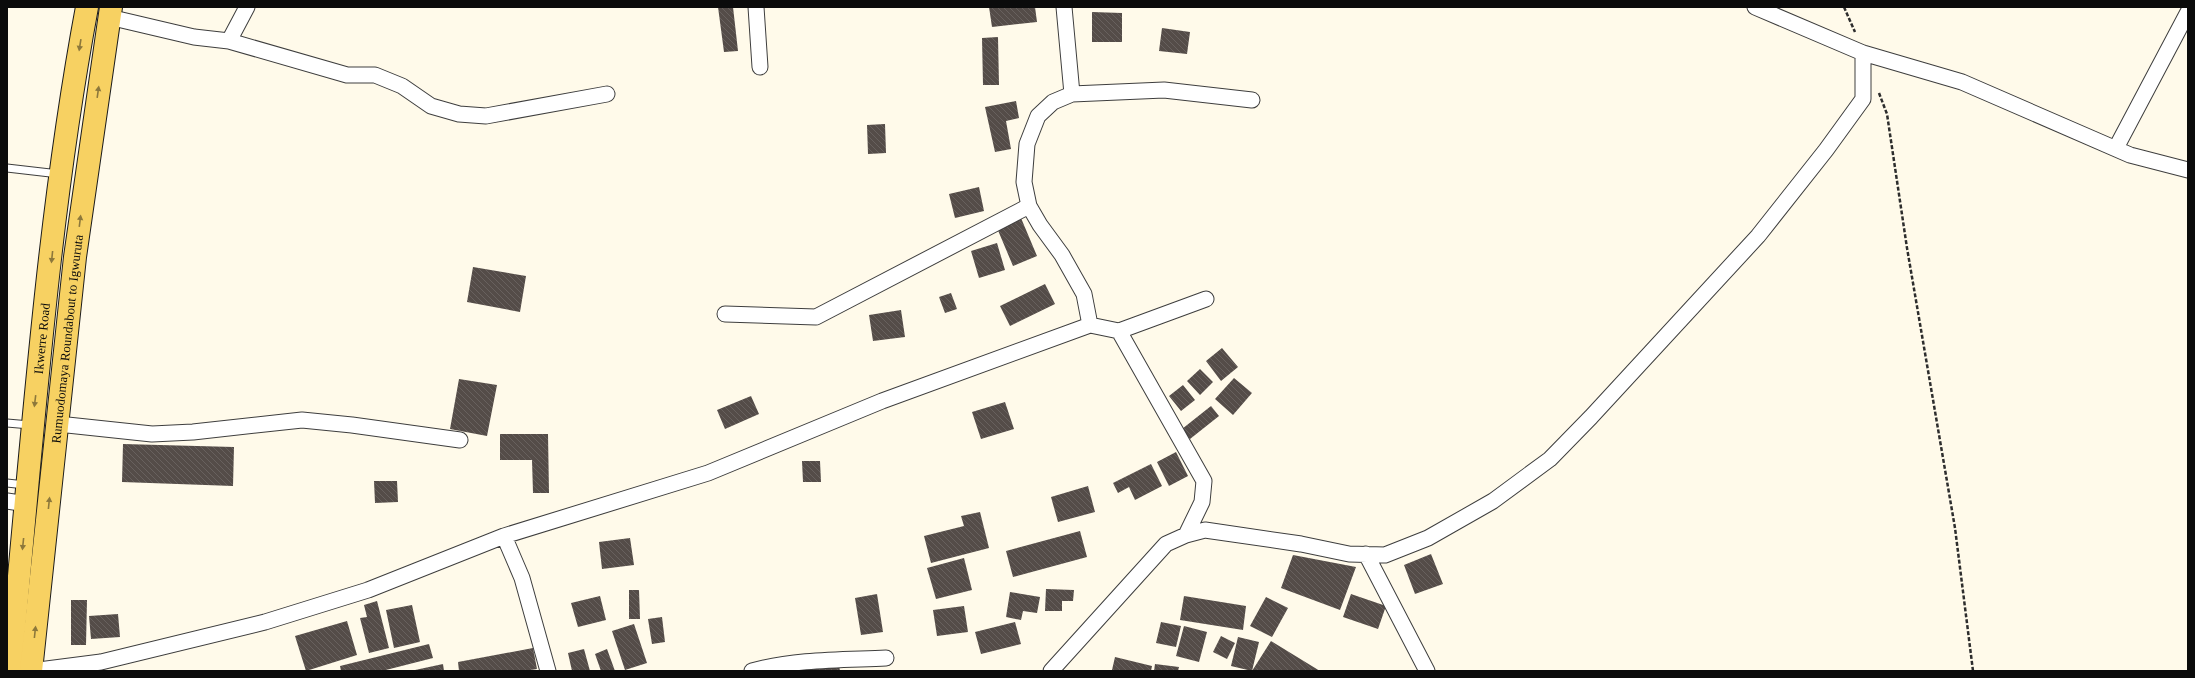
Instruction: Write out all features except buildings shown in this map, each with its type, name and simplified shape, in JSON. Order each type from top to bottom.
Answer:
[{"type":"main road","name":"Ikwerre Road","points":[[10,671],[17,493],[33,425],[61,175],[87,7]]},
{"type":"main road","name":"Rumuodomaya Roundabout to Igwuruta","points":[[31,671],[75,257],[110,12]]},
{"type":"street","points":[[229,41],[247,7]]},
{"type":"street","points":[[756,7],[760,67]]},
{"type":"street","points":[[1064,7],[1072,94]]},
{"type":"street","points":[[1755,7],[1863,53],[1962,82],[2130,155],[2188,170]]},
{"type":"street","points":[[110,12],[194,37],[229,41],[347,75],[375,75],[389,79],[431,106],[459,114],[486,116],[538,108],[607,94]]},
{"type":"street","points":[[2116,148],[2188,12]]},
{"type":"street","points":[[1051,671],[1166,544],[1186,535],[1205,530],[1349,554],[1385,555],[1428,538],[1493,502],[1556,453],[1758,236],[1826,150],[1863,99],[1863,53]]},
{"type":"street","points":[[1090,325],[1084,294],[1062,255],[1040,225],[1029,206],[1024,182],[1027,144],[1038,116],[1053,102],[1072,94],[1164,90],[1252,100]]},
{"type":"street","points":[[724,314],[816,317],[1029,206]]},
{"type":"street","points":[[31,671],[101,662],[265,622],[368,590],[504,536],[708,473],[882,402],[1090,325],[1119,330],[1206,299]]},
{"type":"street","points":[[1119,330],[1204,481],[1202,502],[1186,535]]},
{"type":"street","points":[[58,424],[152,434],[194,432],[302,420],[352,425],[460,440]]},
{"type":"street","points":[[504,536],[522,578],[548,671]]},
{"type":"street","points":[[1366,554],[1427,671]]},
{"type":"street","points":[[752,671],[764,668],[826,661],[886,658]]},
{"type":"lane","points":[[7,168],[61,175]]},
{"type":"lane","points":[[7,423],[33,425]]},
{"type":"path","points":[[1844,7],[1863,53]]},
{"type":"path","points":[[1876,86],[1887,114],[1907,248],[1955,528],[1973,671]]}]
